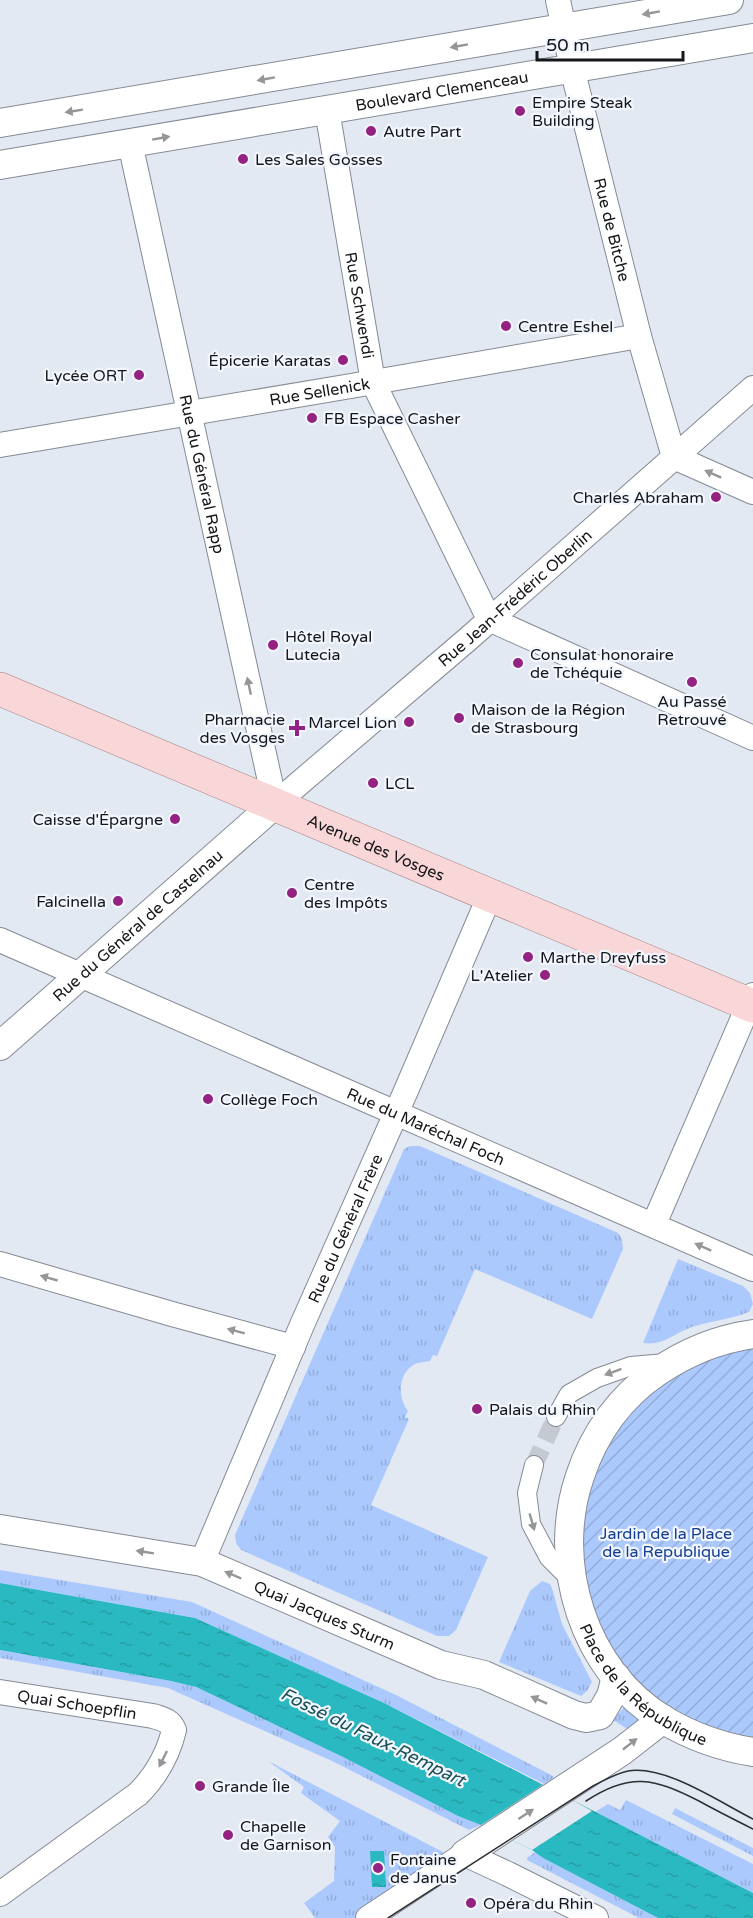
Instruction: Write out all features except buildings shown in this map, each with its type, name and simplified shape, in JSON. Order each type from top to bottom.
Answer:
[{"type":"main road","name":"Avenue des Vosges","points":[[0,689],[490,895],[752,1002]]},
{"type":"street","name":"Rue de Bitche","points":[[558,0],[572,68],[639,336],[674,457]]},
{"type":"street","points":[[0,123],[729,0]]},
{"type":"street","name":"Boulevard Clemenceau","points":[[0,165],[753,38]]},
{"type":"street","points":[[123,103],[130,143]]},
{"type":"street","name":"Rue Schwendi","points":[[327,110],[373,382],[489,619]]},
{"type":"street","name":"Rue du Général Rapp","points":[[130,143],[275,804]]},
{"type":"street","name":"Rue Sellenick","points":[[0,445],[639,336]]},
{"type":"street","name":"Rue Jean-Frédéric Oberlin","points":[[275,804],[753,388]]},
{"type":"street","points":[[674,457],[753,492]]},
{"type":"street","points":[[489,619],[753,738]]},
{"type":"street","name":"Rue du Général de Castelnau","points":[[0,1046],[275,804]]},
{"type":"street","name":"Rue du Général Frère","points":[[202,1562],[490,895]]},
{"type":"street","name":"Rue du Maréchal Foch","points":[[0,940],[753,1269]]},
{"type":"street","points":[[654,1224],[752,1002]]},
{"type":"street","points":[[0,1264],[293,1347]]},
{"type":"street","name":"Place de la République","points":[[753,1334],[717,1341],[693,1350],[670,1362],[630,1394],[612,1414],[586,1458],[572,1503],[568,1529],[571,1580],[578,1605],[587,1630],[615,1677],[641,1703],[663,1719],[705,1740],[753,1752]]},
{"type":"street","name":"Place de la République","points":[[556,1417],[569,1394],[597,1378],[631,1366],[670,1362]]},
{"type":"street","name":"Place de la République","points":[[534,1465],[527,1493],[531,1524],[549,1558],[571,1580]]},
{"type":"street","name":"Quai Jacques Sturm","points":[[0,1529],[202,1562],[441,1665],[484,1675],[574,1715],[586,1718],[600,1715],[611,1696],[615,1677]]},
{"type":"street","name":"Quai Schoepflin","points":[[0,1692],[153,1716],[166,1720],[172,1724],[174,1730],[166,1754],[154,1777],[138,1794],[0,1894]]},
{"type":"street","points":[[368,1918],[622,1751],[663,1719]]},
{"type":"street","points":[[474,1848],[508,1874],[596,1918]]},
{"type":"green space","points":[[410,1146],[420,1146],[618,1233],[622,1239],[623,1249],[592,1319],[475,1269],[437,1356],[433,1355],[430,1361],[415,1364],[409,1368],[402,1379],[402,1399],[408,1411],[405,1417],[409,1419],[371,1505],[488,1557],[456,1630],[449,1636],[437,1636],[241,1550],[236,1543],[235,1535],[404,1149]]},
{"type":"green space","points":[[678,1259],[743,1286],[750,1293],[753,1304],[749,1312],[692,1327],[657,1343],[643,1343]]},
{"type":"green space","name":"Jardin de la Place de la Republique","points":[[753,1345],[753,1740],[736,1738],[666,1709],[629,1675],[598,1627],[580,1562],[584,1498],[613,1431],[623,1417],[677,1371]]},
{"type":"green space","points":[[0,1570],[192,1602],[396,1695],[553,1778],[544,1784],[384,1703],[195,1618],[0,1583]]},
{"type":"green space","points":[[542,1581],[550,1584],[552,1588],[562,1624],[592,1682],[581,1696],[499,1662],[530,1591]]},
{"type":"green space","points":[[0,1650],[196,1687],[341,1756],[458,1816],[481,1825],[469,1830],[332,1761],[168,1688],[0,1658]]},
{"type":"green space","points":[[625,1706],[641,1719],[632,1732],[613,1720]]},
{"type":"green space","points":[[268,1761],[443,1852],[445,1856],[354,1918],[315,1918],[304,1903],[334,1881],[335,1847],[328,1837],[340,1821],[301,1793],[304,1787]]},
{"type":"green space","points":[[626,1800],[753,1864],[753,1893],[595,1812],[608,1804],[620,1810]]},
{"type":"green space","points":[[675,1808],[753,1848],[753,1856],[672,1814]]},
{"type":"green space","points":[[535,1852],[658,1918],[639,1918],[527,1860]]},
{"type":"water","name":"Fossé du Faux-Rempart","points":[[0,1583],[195,1618],[384,1703],[753,1893],[753,1918],[658,1918],[543,1858],[532,1850],[196,1687],[0,1650]]},
{"type":"water","points":[[370,1851],[384,1851],[386,1887],[372,1887]]},
{"type":"pier","points":[[544,1784],[592,1811],[532,1850],[481,1825]]},
{"type":"tunnel","points":[[534,1465],[556,1417]]},
{"type":"tram line","points":[[388,1918],[593,1786],[623,1772],[643,1771],[675,1779],[753,1819]]},
{"type":"tram line","points":[[586,1801],[629,1782],[655,1783],[683,1793],[753,1829]]},
{"type":"place","name":"Empire Steak Building","points":[[520,111]]},
{"type":"place","name":"Autre Part","points":[[371,131]]},
{"type":"place","name":"Les Sales Gosses","points":[[243,159]]},
{"type":"place","name":"Centre Eshel","points":[[506,326]]},
{"type":"place","name":"Épicerie Karatas","points":[[343,360]]},
{"type":"place","name":"Lycée ORT","points":[[139,375]]},
{"type":"place","name":"FB Espace Casher","points":[[312,418]]},
{"type":"place","name":"Charles Abraham","points":[[716,497]]},
{"type":"place","name":"Hôtel Royal Lutecia","points":[[273,645]]},
{"type":"place","name":"Consulat honoraire de Tchéquie","points":[[518,663]]},
{"type":"place","name":"Au Passé Retrouvé","points":[[692,682]]},
{"type":"place","name":"Maison de la Région de Strasbourg","points":[[459,718]]},
{"type":"place","name":"Marcel Lion","points":[[409,722]]},
{"type":"place","name":"Pharmacie des Vosges","points":[[297,728]]},
{"type":"place","name":"LCL","points":[[373,783]]},
{"type":"place","name":"Caisse d'Épargne","points":[[175,819]]},
{"type":"place","name":"Centre des Impôts","points":[[292,893]]},
{"type":"place","name":"Falcinella","points":[[118,901]]},
{"type":"place","name":"Marthe Dreyfuss","points":[[528,957]]},
{"type":"place","name":"L'Atelier","points":[[545,975]]},
{"type":"place","name":"Collège Foch","points":[[208,1099]]},
{"type":"place","name":"Palais du Rhin","points":[[477,1409]]},
{"type":"place","name":"Grande Île","points":[[200,1786]]},
{"type":"place","name":"Chapelle de Garnison","points":[[228,1835]]},
{"type":"place","name":"Fontaine de Janus","points":[[378,1868]]},
{"type":"place","name":"Opéra du Rhin","points":[[471,1903]]}]
